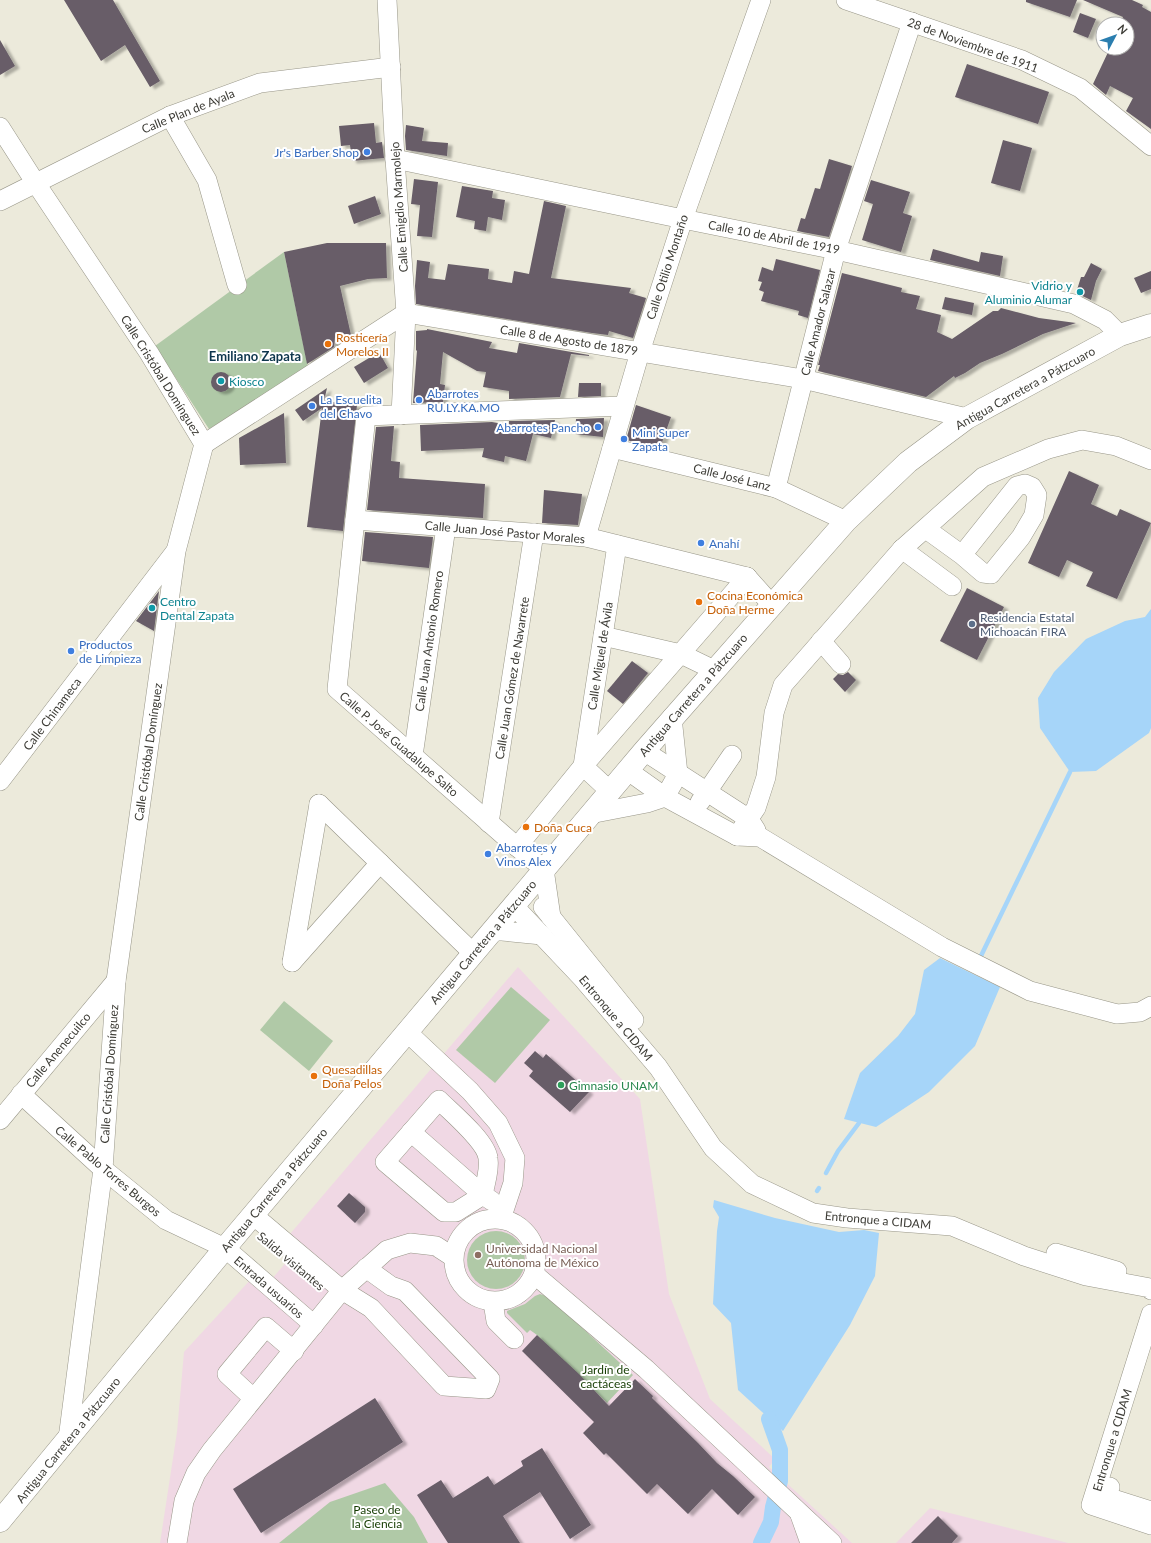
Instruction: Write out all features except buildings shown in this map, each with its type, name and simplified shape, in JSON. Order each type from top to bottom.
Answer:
[{"type":"main road","name":"Antigua Carretera a Pátzcuaro","points":[[0,1522],[239,1232],[627,770],[672,717],[846,521],[908,462],[967,418],[1120,335],[1151,325]]},
{"type":"street","name":"Calle Emigdio Marmolejo","points":[[387,0],[394,159],[406,313],[401,415]]},
{"type":"street","name":"Calle Otilio Montaño","points":[[586,537],[623,406],[683,219],[761,0]]},
{"type":"street","name":"28 de Noviembre de 1911","points":[[846,0],[1022,60],[1080,88],[1151,146]]},
{"type":"street","name":"Calle Amador Salazar","points":[[776,488],[836,250],[912,22]]},
{"type":"street","name":"Calle Plan de Ayala","points":[[0,201],[35,182],[170,116],[260,83],[391,67]]},
{"type":"street","points":[[170,116],[206,180],[237,285]]},
{"type":"street","name":"Calle Cristóbal Domínguez","points":[[0,127],[149,353],[204,444],[176,551],[116,981],[103,1169],[68,1439]]},
{"type":"street","name":"Calle 10 de Abril de 1919","points":[[394,159],[836,250],[1074,304],[1105,320],[1120,335]]},
{"type":"street","points":[[204,444],[406,313]]},
{"type":"street","name":"Calle 8 de Agosto de 1879","points":[[406,313],[803,379],[967,418]]},
{"type":"street","points":[[401,415],[623,406]]},
{"type":"street","name":"Calle P. José Guadalupe Salto","points":[[401,415],[366,416],[337,689],[489,823],[544,869]]},
{"type":"street","points":[[737,836],[756,808],[766,777],[774,713],[783,685],[902,549],[983,477],[1048,449],[1082,440],[1116,446],[1151,460]]},
{"type":"street","name":"Calle José Lanz","points":[[612,448],[776,488],[846,521]]},
{"type":"street","points":[[926,529],[962,555],[983,574],[991,574],[1021,537],[1034,515],[1037,495],[1032,487],[1025,484],[1017,486],[962,555]]},
{"type":"street","name":"Calle Juan José Pastor Morales","points":[[354,520],[586,537],[747,577]]},
{"type":"street","name":"Calle Juan Antonio Romero","points":[[413,756],[446,526]]},
{"type":"street","name":"Calle Juan Gómez de Navarrete","points":[[489,823],[534,533]]},
{"type":"street","name":"Calle Miguel de Ávila","points":[[583,766],[617,545]]},
{"type":"street","points":[[902,549],[952,586]]},
{"type":"street","name":"Calle Chinameca","points":[[0,781],[176,551]]},
{"type":"street","points":[[517,847],[583,766],[747,577],[772,605]]},
{"type":"street","points":[[603,636],[681,654],[714,670]]},
{"type":"street","points":[[821,641],[841,664]]},
{"type":"street","points":[[590,814],[647,803],[664,797],[678,774],[672,717]]},
{"type":"street","points":[[644,751],[749,819],[760,838]]},
{"type":"street","points":[[693,813],[732,755]]},
{"type":"street","points":[[583,766],[610,791]]},
{"type":"street","points":[[627,770],[664,797],[693,813],[737,836],[760,838],[942,947],[1030,991],[1117,1014],[1140,1012],[1151,1006]]},
{"type":"street","points":[[380,863],[292,962],[319,804],[474,953]]},
{"type":"street","points":[[544,869],[551,917]]},
{"type":"street","name":"Entronque a CIDAM","points":[[520,897],[551,917],[588,974],[662,1063],[713,1148],[752,1184],[813,1213],[847,1218],[953,1221],[1028,1245],[1151,1280]]},
{"type":"street","name":"Entronque a CIDAM","points":[[520,897],[542,935],[588,974]]},
{"type":"street","points":[[492,931],[542,935]]},
{"type":"street","name":"Calle Anenecuilco","points":[[2,1112],[21,1094],[116,981]]},
{"type":"street","points":[[407,1032],[470,1091],[498,1123],[515,1158],[513,1183],[503,1214]]},
{"type":"street","name":"Calle Pablo Torres Burgos","points":[[21,1094],[103,1169],[166,1220],[239,1232]]},
{"type":"street","points":[[439,1100],[482,1143],[488,1157],[488,1173],[483,1195],[456,1212],[444,1212],[385,1162],[412,1132],[439,1100]]},
{"type":"street","points":[[412,1132],[513,1223],[523,1230],[530,1239],[535,1250],[536,1262],[534,1274],[528,1286],[518,1295],[506,1300],[493,1302],[480,1299],[468,1292],[460,1282],[454,1270],[453,1256],[457,1243],[464,1232],[475,1224],[503,1214]]},
{"type":"street","name":"Entronque a CIDAM","points":[[953,1221],[1024,1256],[1079,1274],[1150,1288],[1151,1290]]},
{"type":"street","points":[[239,1232],[339,1295],[371,1308],[444,1386],[486,1389],[490,1379],[405,1290],[391,1286],[366,1268]]},
{"type":"street","points":[[239,1232],[318,1321]]},
{"type":"street","points":[[177,1543],[184,1501],[196,1474],[212,1450],[253,1398],[294,1351],[339,1295],[366,1268],[387,1250],[410,1243],[436,1246],[453,1256]]},
{"type":"street","points":[[534,1274],[646,1368],[832,1543]]},
{"type":"street","points":[[371,1308],[384,1296],[391,1286]]},
{"type":"street","points":[[493,1302],[496,1321],[514,1339]]},
{"type":"street","name":"Entronque a CIDAM","points":[[1099,1501],[1151,1314]]},
{"type":"street","points":[[253,1398],[227,1374],[266,1327],[294,1351]]},
{"type":"street","name":"Entronque a CIDAM","points":[[1099,1501],[1151,1350]]},
{"type":"street","name":"Entronque a CIDAM","points":[[1099,1501],[1151,1511]]},
{"type":"street","name":"Entronque a CIDAM","points":[[1099,1501],[1151,1525]]},
{"type":"street","points":[[793,1507],[810,1543]]},
{"type":"shaded area","name":"Universidad Nacional Autónoma de México","points":[[518,967],[640,1099],[669,1294],[710,1399],[775,1459],[769,1467],[852,1543],[160,1543],[177,1432],[184,1352],[252,1278],[265,1287],[301,1245],[290,1234]]},
{"type":"shaded area","points":[[930,1508],[1068,1543],[896,1543]]},
{"type":"green space","points":[[284,252],[308,367],[209,429],[155,346]]},
{"type":"green space","points":[[511,987],[550,1020],[495,1083],[456,1050]]},
{"type":"green space","points":[[284,1001],[333,1041],[309,1071],[260,1030]]},
{"type":"green space","points":[[496,1231],[507,1233],[520,1244],[523,1249],[525,1260],[523,1271],[512,1284],[507,1287],[496,1289],[485,1287],[472,1276],[469,1271],[467,1260],[469,1249],[480,1236],[485,1233]]},
{"type":"green space","name":"Jardín de cactáceas","points":[[540,1294],[549,1297],[633,1375],[607,1403],[537,1335],[530,1330],[527,1333],[507,1313],[507,1311],[525,1304]]},
{"type":"green space","name":"Paseo de la Ciencia","points":[[385,1483],[414,1517],[428,1543],[279,1543],[330,1502]]},
{"type":"water","points":[[1151,609],[1151,728],[1149,733],[1096,771],[1070,772],[1040,728],[1038,698],[1054,672],[1086,639],[1125,621],[1145,617]]},
{"type":"water","points":[[940,958],[1000,987],[975,1046],[929,1092],[876,1127],[844,1119],[860,1073],[898,1036],[915,1014],[924,970]]},
{"type":"water","points":[[714,1200],[775,1218],[839,1232],[864,1230],[879,1233],[875,1276],[850,1325],[783,1431],[738,1390],[731,1323],[713,1304],[719,1217],[713,1207]]},
{"type":"waterway","points":[[979,960],[1070,772]]},
{"type":"waterway","points":[[826,1173],[838,1151],[859,1123]]},
{"type":"waterway","points":[[761,1543],[771,1522],[773,1507],[780,1481],[780,1450],[769,1419]]},
{"type":"place","name":"Jr's Barber Shop","points":[[367,152]]},
{"type":"place","name":"Vidrio y Aluminio Alumar","points":[[1080,292]]},
{"type":"place","name":"Rosticería Morelos II","points":[[328,344]]},
{"type":"place","name":"Kiosco","points":[[221,381]]},
{"type":"place","name":"Abarrotes RU.LY.KA.MO","points":[[419,400]]},
{"type":"place","name":"La Escuelita del Chavo","points":[[312,406]]},
{"type":"place","name":"Abarrotes Pancho","points":[[598,427]]},
{"type":"place","name":"Mini Super Zapata","points":[[624,439]]},
{"type":"place","name":"Anahí","points":[[701,543]]},
{"type":"place","name":"Cocina Económica Doña Herme","points":[[699,602]]},
{"type":"place","name":"Centro Dental Zapata","points":[[152,608]]},
{"type":"place","name":"Residencia Estatal Michoacán FIRA","points":[[972,624]]},
{"type":"place","name":"Productos de Limpieza","points":[[71,651]]},
{"type":"place","name":"Doña Cuca","points":[[526,827]]},
{"type":"place","name":"Abarrotes y Vinos Alex","points":[[488,854]]},
{"type":"place","name":"Quesadillas Doña Pelos","points":[[314,1076]]},
{"type":"place","name":"Gimnasio UNAM","points":[[561,1085]]},
{"type":"place","name":"Universidad Nacional Autónoma de México","points":[[478,1255]]},
{"type":"district","name":"Emiliano Zapata","points":[[255,356]]}]
